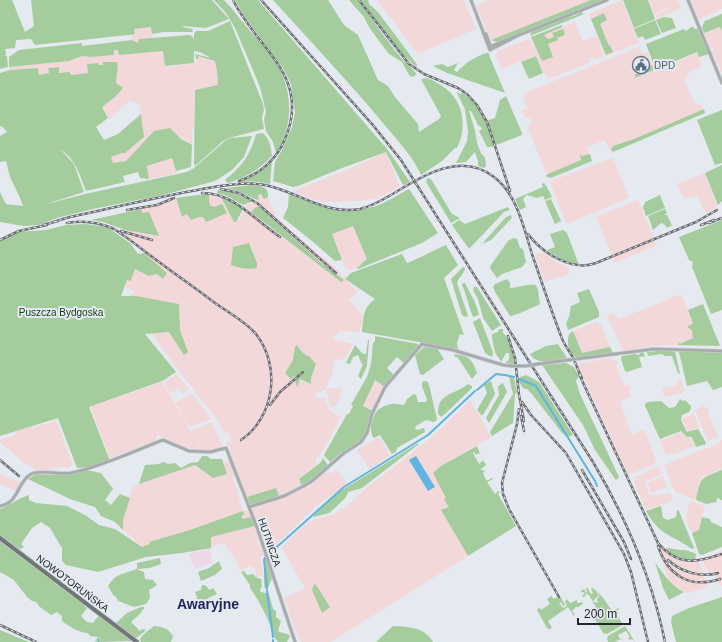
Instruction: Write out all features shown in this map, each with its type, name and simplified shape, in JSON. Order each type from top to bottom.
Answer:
[{"type":"main road","name":"NOWOTORUŃSKA","points":[[0,538],[136,642]]},
{"type":"street","points":[[471,0],[491,48],[607,0]]},
{"type":"street","points":[[688,0],[722,83]]},
{"type":"street","points":[[249,507],[283,496],[307,485],[344,453],[361,442],[367,433],[372,414],[385,387],[422,344],[453,350],[512,366],[526,366],[618,355],[654,349],[722,351]]},
{"type":"street","name":"HUTNICZA","points":[[0,506],[8,504],[22,483],[32,474],[39,472],[65,473],[87,469],[112,461],[163,440],[189,451],[210,452],[226,448],[266,553],[295,642]]},
{"type":"shaded area","points":[[377,0],[464,0],[476,29],[418,54]]},
{"type":"shaded area","points":[[488,0],[591,0],[494,40],[490,38],[476,5]]},
{"type":"shaded area","points":[[622,0],[639,43],[605,56],[589,14]]},
{"type":"shaded area","points":[[649,0],[678,0],[681,8],[656,19],[655,15],[668,9],[667,8],[654,14]]},
{"type":"shaded area","points":[[690,0],[722,0],[722,9],[698,20]]},
{"type":"shaded area","points":[[722,14],[722,74],[711,51],[713,50],[712,47],[710,47],[702,27],[705,21]]},
{"type":"shaded area","points":[[575,22],[583,41],[597,36],[604,57],[594,60],[593,57],[590,58],[591,62],[548,79],[545,73],[544,74],[536,55],[502,69],[496,55],[497,52],[530,38],[532,45],[536,43],[535,38]]},
{"type":"shaded area","points":[[151,27],[152,38],[140,39],[138,43],[132,40],[131,35],[135,34],[134,29]]},
{"type":"shaded area","points":[[639,47],[642,54],[648,53],[655,70],[697,53],[702,67],[687,73],[688,77],[684,79],[694,102],[698,105],[701,104],[705,113],[611,152],[605,140],[587,147],[591,159],[549,176],[547,172],[546,173],[527,126],[532,124],[530,118],[526,118],[521,110],[527,108],[523,97],[525,96],[524,93]]},
{"type":"shaded area","points":[[114,50],[118,50],[119,54],[163,51],[165,67],[192,64],[198,60],[198,56],[215,61],[218,85],[196,90],[194,94],[194,128],[192,128],[192,145],[177,135],[154,131],[126,161],[113,163],[110,157],[122,153],[144,137],[140,105],[130,100],[110,119],[102,107],[115,97],[117,72],[103,63],[103,65],[98,65],[98,63],[87,64],[88,73],[72,75],[72,72],[59,73],[58,67],[48,68],[49,73],[39,75],[38,68],[10,70],[9,67],[69,61],[82,56],[91,57],[114,55]]},
{"type":"shaded area","points":[[386,152],[400,187],[377,198],[362,201],[322,202],[291,192],[347,170]]},
{"type":"shaded area","points":[[172,158],[177,173],[149,179],[147,166]]},
{"type":"shaded area","points":[[613,158],[629,198],[566,223],[550,182]]},
{"type":"shaded area","points":[[704,173],[717,205],[716,208],[709,213],[704,211],[697,196],[684,198],[677,184]]},
{"type":"shaded area","points":[[209,194],[221,197],[234,222],[237,218],[240,219],[244,206],[259,200],[257,195],[261,194],[264,199],[268,197],[276,217],[336,268],[357,292],[349,300],[363,316],[360,332],[339,331],[332,339],[353,344],[346,357],[341,360],[334,359],[332,377],[330,377],[326,389],[339,388],[342,390],[339,397],[340,399],[335,406],[330,407],[326,390],[316,393],[317,399],[324,397],[330,411],[341,417],[322,452],[315,460],[317,463],[299,479],[302,486],[279,496],[276,488],[247,497],[226,442],[231,441],[227,432],[224,433],[216,418],[172,362],[128,299],[134,291],[125,287],[127,280],[132,281],[135,269],[149,276],[167,273],[144,253],[143,248],[123,234],[125,230],[158,236],[149,212],[141,214],[141,209],[162,204],[176,198],[182,216],[186,214],[191,220],[203,217],[214,207],[211,206],[209,202]],"holes":[[[260,207],[320,262],[343,280],[341,282],[278,233]],[[248,243],[253,252],[257,268],[239,268],[233,247]],[[297,345],[301,351],[316,364],[311,378],[307,383],[300,379],[297,386],[297,377],[285,373],[293,360]]]},
{"type":"shaded area","points":[[638,200],[657,245],[615,263],[596,217]]},
{"type":"shaded area","points":[[353,226],[367,260],[357,268],[349,270],[345,268],[332,234]]},
{"type":"shaded area","points":[[543,252],[558,263],[567,267],[569,274],[544,282],[535,255]]},
{"type":"shaded area","points":[[681,294],[694,325],[709,318],[720,346],[660,345],[623,351],[607,316],[613,313],[619,319]]},
{"type":"shaded area","points":[[597,322],[601,325],[610,347],[582,353],[573,331]]},
{"type":"shaded area","points":[[610,358],[612,361],[616,360],[618,364],[616,365],[625,386],[629,384],[631,389],[629,391],[631,396],[620,402],[632,435],[643,430],[645,431],[656,460],[655,464],[628,475],[577,364]]},
{"type":"shaded area","points":[[176,374],[189,389],[183,394],[178,388],[170,394],[164,383]]},
{"type":"shaded area","points":[[681,379],[685,392],[664,397],[662,388],[678,385],[677,380]]},
{"type":"shaded area","points":[[375,380],[385,387],[373,411],[362,406]]},
{"type":"shaded area","points":[[162,382],[202,451],[183,447],[158,435],[156,437],[157,440],[110,458],[90,407]]},
{"type":"shaded area","points":[[192,393],[211,419],[189,427],[175,403]]},
{"type":"shaded area","points":[[470,400],[491,437],[441,466],[449,507],[442,510],[468,556],[331,642],[301,642],[284,598],[305,588],[281,547],[309,521],[335,514],[348,505],[367,487],[435,434]]},
{"type":"shaded area","points":[[704,406],[709,410],[708,412],[718,437],[708,441],[695,410]]},
{"type":"shaded area","points":[[694,414],[699,427],[688,432],[682,419]]},
{"type":"shaded area","points":[[30,420],[33,428],[56,420],[73,465],[72,466],[66,468],[50,468],[50,471],[35,469],[25,464],[0,442],[0,440],[17,434],[14,425]]},
{"type":"shaded area","points":[[212,422],[223,448],[203,451],[191,431]]},
{"type":"shaded area","points":[[681,432],[687,438],[692,438],[695,446],[674,454],[666,455],[660,441]]},
{"type":"shaded area","points":[[379,437],[390,456],[369,469],[357,450]]},
{"type":"shaded area","points":[[722,440],[722,469],[703,477],[699,482],[696,500],[675,492],[664,465],[720,443],[719,441]]},
{"type":"shaded area","points":[[229,460],[234,471],[235,476],[233,477],[243,511],[248,510],[260,540],[257,541],[259,545],[261,545],[265,556],[262,556],[261,559],[263,576],[256,577],[255,568],[249,566],[240,570],[232,553],[230,553],[224,543],[211,548],[146,557],[135,542],[135,539],[123,530],[123,520],[133,486],[195,465],[227,474],[223,462]]},
{"type":"shaded area","points":[[659,466],[662,474],[644,482],[649,496],[670,493],[673,501],[646,510],[633,481],[636,480],[635,477]]},
{"type":"shaded area","points":[[336,469],[348,484],[314,508],[268,553],[264,544],[264,536],[261,532],[253,508],[307,489],[324,473],[332,473]]},
{"type":"shaded area","points":[[0,474],[20,482],[16,490],[0,484]]},
{"type":"shaded area","points":[[663,476],[667,487],[651,493],[648,483]]},
{"type":"shaded area","points":[[690,501],[705,506],[699,530],[692,533],[686,520]]},
{"type":"shaded area","points":[[654,538],[668,552],[676,557],[691,560],[698,559],[708,587],[687,593],[670,583]]},
{"type":"shaded area","points":[[210,549],[213,563],[195,569],[189,554]]},
{"type":"shaded area","points":[[722,551],[722,585],[719,586],[713,571],[708,573],[702,559]]},
{"type":"green space","points":[[0,0],[12,0],[25,32],[34,26],[31,0],[212,0],[229,19],[206,28],[183,26],[192,29],[192,32],[164,32],[152,34],[151,27],[134,29],[135,34],[35,45],[31,39],[16,40],[15,48],[5,49],[8,67],[0,69]]},
{"type":"green space","points":[[214,0],[224,0],[271,55],[280,69],[285,81],[288,93],[289,118],[282,142],[276,153],[273,142],[266,131],[264,119],[266,112],[260,87],[235,28],[226,13]]},
{"type":"green space","points":[[235,0],[258,0],[387,149],[410,182],[403,185],[386,152],[298,186],[293,187],[273,181],[275,162],[292,127],[295,112],[291,84],[283,68],[244,16]]},
{"type":"green space","points":[[273,0],[328,0],[344,25],[358,35],[378,80],[388,86],[395,97],[418,124],[419,132],[439,119],[441,116],[422,79],[430,79],[446,88],[457,103],[463,120],[461,139],[457,148],[455,148],[442,161],[421,175],[414,161],[399,141]]},
{"type":"green space","points":[[349,0],[357,0],[361,4],[396,52],[416,73],[415,76],[412,77],[409,75],[402,62],[389,54],[369,27],[364,17]]},
{"type":"green space","points":[[361,0],[368,0],[369,4],[378,12],[416,63],[416,67],[398,50]]},
{"type":"green space","points":[[591,0],[604,0],[497,43],[491,40]]},
{"type":"green space","points":[[623,0],[648,0],[655,19],[634,28]]},
{"type":"green space","points":[[581,12],[584,14],[530,36],[531,32],[564,18],[565,20],[565,18],[574,16]]},
{"type":"green space","points":[[604,13],[607,20],[600,24],[613,52],[606,55],[591,19]]},
{"type":"green space","points":[[722,14],[722,31],[720,27],[704,33],[702,27],[705,21]]},
{"type":"green space","points":[[664,17],[672,18],[676,28],[662,33],[656,20]]},
{"type":"green space","points":[[655,20],[661,34],[645,40],[643,36],[638,38],[634,29]]},
{"type":"green space","points":[[230,21],[263,104],[264,110],[262,118],[264,129],[223,141],[195,166],[195,90],[218,85],[215,61],[198,56],[198,60],[195,54],[211,58],[200,52],[194,51],[194,63],[165,66],[163,51],[119,55],[118,50],[114,50],[114,55],[91,57],[82,56],[69,61],[9,67],[9,57],[19,50],[82,43],[82,46],[132,40],[138,43],[139,39],[189,35],[193,37],[194,42],[194,34],[196,31],[208,31]]},
{"type":"green space","points":[[562,25],[562,27],[544,35],[548,39],[554,37],[552,33],[563,29],[565,35],[548,44],[553,57],[542,61],[531,37]]},
{"type":"green space","points":[[693,26],[694,29],[698,28],[709,54],[699,57],[697,52],[635,78],[635,74],[646,71],[647,67],[653,65],[655,68],[646,44],[684,29],[686,31]]},
{"type":"green space","points":[[487,53],[490,54],[489,55],[505,93],[447,73],[433,66],[442,64],[448,67],[458,63],[454,70],[457,72],[471,60]]},
{"type":"green space","points":[[536,56],[543,73],[529,79],[521,62]]},
{"type":"green space","points":[[103,62],[117,62],[118,70],[116,83],[123,88],[115,97],[102,107],[108,118],[96,127],[104,140],[118,134],[141,114],[144,137],[125,153],[111,157],[113,163],[126,161],[154,131],[170,128],[181,139],[192,145],[191,167],[176,171],[172,158],[147,166],[149,179],[140,178],[138,172],[123,176],[125,182],[86,191],[74,163],[61,150],[74,164],[84,192],[43,205],[85,194],[187,172],[194,168],[226,140],[231,138],[252,136],[244,157],[232,170],[215,181],[163,195],[93,209],[57,218],[39,225],[23,226],[0,222],[0,192],[6,204],[23,206],[10,177],[6,161],[0,162],[0,136],[7,132],[2,126],[0,127],[0,73],[10,70],[38,68],[39,75],[49,73],[48,68],[59,67],[59,73],[69,72],[72,75],[88,73],[87,64],[98,63],[99,65],[103,65]]},
{"type":"green space","points":[[456,91],[460,94],[463,93],[477,105],[487,121],[495,118],[500,100],[506,96],[522,133],[522,135],[491,147],[487,147],[479,131],[482,128],[478,125],[471,111],[469,111],[475,130],[477,143],[485,158],[486,166],[484,168],[478,165],[475,152],[466,162],[456,163],[467,141],[468,132],[465,109]]},
{"type":"green space","points":[[704,109],[705,113],[613,152],[611,149],[613,146],[634,139]]},
{"type":"green space","points":[[722,110],[722,163],[715,165],[697,120]]},
{"type":"green space","points":[[263,133],[270,144],[272,156],[252,172],[228,183],[225,180],[245,160],[256,134]]},
{"type":"green space","points":[[580,154],[582,156],[590,154],[592,161],[551,178],[547,177],[546,175],[581,160]]},
{"type":"green space","points":[[272,161],[270,184],[262,182],[237,183],[256,174]]},
{"type":"green space","points":[[722,165],[722,201],[718,205],[705,173]]},
{"type":"green space","points":[[427,178],[431,179],[452,214],[460,218],[451,223],[426,182]]},
{"type":"green space","points":[[544,183],[552,197],[545,200],[543,196],[537,198],[527,195],[523,199],[526,207],[520,210],[515,199],[543,187],[542,184]]},
{"type":"green space","points":[[252,185],[263,187],[268,193],[268,197],[264,199],[261,194],[258,195],[259,199],[257,200],[238,191],[226,188]]},
{"type":"green space","points":[[409,189],[438,233],[422,243],[358,269],[357,268],[367,259],[353,226],[332,234],[342,260],[335,261],[283,218],[288,207],[289,194],[331,209],[352,210],[380,205]]},
{"type":"green space","points":[[218,190],[233,192],[253,201],[243,205],[227,196],[217,193]]},
{"type":"green space","points":[[209,194],[209,202],[211,206],[214,207],[222,204],[227,213],[206,222],[203,217],[191,220],[186,214],[182,217],[176,198]]},
{"type":"green space","points":[[660,195],[665,208],[646,216],[643,207],[645,202]]},
{"type":"green space","points":[[221,197],[243,209],[236,222],[234,222]]},
{"type":"green space","points":[[551,199],[561,221],[555,224],[545,201]]},
{"type":"green space","points":[[256,207],[259,207],[267,213],[320,262],[344,280],[341,282],[251,212]]},
{"type":"green space","points":[[508,207],[510,210],[504,212],[469,249],[452,225],[459,220],[465,224]]},
{"type":"green space","points":[[141,209],[142,213],[149,212],[159,236],[125,230],[103,222],[91,220]]},
{"type":"green space","points":[[665,209],[667,213],[664,215],[667,215],[672,225],[667,228],[661,223],[653,230],[648,216]]},
{"type":"green space","points":[[511,215],[512,218],[491,240],[482,244],[506,217]]},
{"type":"green space","points":[[722,220],[722,310],[711,314],[692,267],[693,262],[689,260],[679,237]]},
{"type":"green space","name":"Puszcza Bydgoska","points":[[86,224],[107,227],[130,243],[138,254],[144,253],[167,273],[163,279],[157,274],[149,276],[135,269],[131,281],[127,280],[121,296],[136,296],[179,304],[180,330],[188,352],[184,355],[169,332],[145,334],[176,372],[162,381],[89,407],[110,461],[89,467],[77,468],[58,418],[0,436],[0,241],[17,232],[46,230],[66,225]]},
{"type":"green space","points":[[563,230],[567,233],[579,265],[565,262],[547,250],[555,247],[550,234]]},
{"type":"green space","points":[[513,238],[517,239],[520,248],[523,249],[526,262],[522,267],[502,274],[497,278],[490,268],[491,265],[508,241]]},
{"type":"green space","points":[[249,243],[257,263],[257,268],[250,269],[231,265],[233,247]]},
{"type":"green space","points":[[446,245],[458,265],[444,278],[464,335],[460,334],[457,343],[458,349],[362,332],[366,310],[375,299],[345,279],[351,273],[402,254],[407,263]]},
{"type":"green space","points":[[463,267],[465,270],[457,283],[468,316],[465,317],[462,315],[451,279]]},
{"type":"green space","points":[[507,279],[510,283],[510,288],[536,285],[540,304],[510,316],[493,287],[495,284]]},
{"type":"green space","points":[[465,283],[477,307],[479,315],[473,317],[462,285]]},
{"type":"green space","points":[[474,287],[477,287],[501,325],[492,331],[483,318],[478,299],[473,290]]},
{"type":"green space","points":[[589,289],[599,312],[599,317],[568,330],[566,323],[571,306],[580,302],[577,293]]},
{"type":"green space","points":[[703,304],[720,346],[678,345],[679,342],[680,344],[693,338],[692,330],[687,327],[693,323],[688,310]]},
{"type":"green space","points":[[480,318],[493,352],[492,357],[485,353],[473,322]]},
{"type":"green space","points":[[499,329],[503,329],[503,333],[510,342],[514,364],[505,363],[509,360],[509,353],[506,353],[501,362],[496,354],[492,334],[498,332]]},
{"type":"green space","points":[[573,331],[582,353],[610,347],[613,353],[576,358],[570,350],[568,344],[569,334]]},
{"type":"green space","points":[[375,336],[418,344],[419,346],[404,363],[397,357],[387,368],[394,375],[385,387],[375,380],[363,406],[373,411],[368,422],[366,434],[361,441],[341,453],[330,462],[324,455],[347,414],[349,414],[353,406],[351,405],[367,377],[371,364]]},
{"type":"green space","points":[[368,340],[367,366],[361,379],[358,376],[363,364],[358,355],[353,357],[350,364],[346,363],[355,345],[363,354],[366,354]]},
{"type":"green space","points":[[558,344],[567,358],[542,361],[533,358],[530,354],[546,346]]},
{"type":"green space","points":[[297,345],[301,351],[309,356],[316,364],[311,378],[311,384],[300,379],[297,387],[295,381],[297,377],[294,376],[291,379],[285,373],[293,360],[295,347]]},
{"type":"green space","points":[[424,347],[437,348],[444,359],[423,375],[420,374],[415,355]]},
{"type":"green space","points":[[668,350],[675,352],[680,374],[678,373],[672,356],[665,356],[662,354],[648,356],[647,352]]},
{"type":"green space","points":[[643,352],[645,356],[639,357],[642,367],[627,372],[625,371],[621,359],[622,356],[638,355]]},
{"type":"green space","points":[[679,352],[722,353],[722,387],[713,390],[707,381],[687,386]]},
{"type":"green space","points":[[455,354],[467,357],[472,361],[477,373],[472,379],[458,358],[454,356]]},
{"type":"green space","points":[[566,363],[574,367],[579,376],[576,381],[580,394],[619,477],[616,480],[595,450],[583,425],[542,365]]},
{"type":"green space","points":[[526,375],[539,382],[573,435],[567,437],[562,433],[532,394],[527,389],[524,389],[518,381],[520,377]]},
{"type":"green space","points":[[509,377],[514,378],[517,392],[515,394],[513,423],[492,436],[490,432],[513,394]]},
{"type":"green space","points":[[491,381],[495,394],[483,415],[481,415],[477,410],[487,393],[484,385]]},
{"type":"green space","points":[[422,382],[428,382],[437,418],[436,421],[426,420],[416,426],[415,428],[417,430],[424,428],[425,432],[397,448],[396,452],[392,454],[380,435],[374,438],[372,435],[371,425],[375,414],[378,410],[385,406],[393,404],[404,405],[407,399],[414,394],[416,395],[418,402],[426,402],[427,400],[422,386]]},
{"type":"green space","points":[[503,383],[507,392],[489,423],[486,418],[499,395],[498,386]]},
{"type":"green space","points":[[468,384],[472,386],[472,388],[441,417],[438,414],[439,407],[444,398]]},
{"type":"green space","points":[[680,399],[683,401],[685,400],[691,406],[689,412],[682,415],[681,420],[687,432],[698,429],[706,444],[696,447],[692,437],[687,437],[681,431],[660,439],[645,404],[648,402],[661,401],[669,408],[675,407]]},
{"type":"green space","points":[[419,444],[362,488],[348,492],[346,497],[329,513],[313,516],[339,492]]},
{"type":"green space","points":[[477,446],[481,456],[479,453],[476,455],[474,452],[473,453],[479,464],[483,460],[486,465],[480,470],[485,472],[483,473],[486,480],[493,478],[487,482],[495,494],[498,491],[500,492],[498,494],[516,526],[468,556],[441,510],[449,507],[433,473],[441,466]]},
{"type":"green space","points":[[202,456],[207,456],[211,459],[222,459],[227,474],[213,478],[195,465],[139,484],[145,465],[159,464],[163,462],[168,464],[175,463],[181,468],[190,463],[198,462]]},
{"type":"green space","points":[[323,458],[328,465],[311,481],[302,486],[299,479],[320,463]]},
{"type":"green space","points":[[86,470],[101,473],[113,489],[105,500],[111,505],[120,494],[130,498],[123,520],[123,530],[115,522],[101,516],[95,507],[70,499],[28,479],[36,474],[65,475]]},
{"type":"green space","points":[[722,470],[722,500],[719,498],[716,499],[717,502],[706,504],[696,500],[699,486],[703,479]]},
{"type":"green space","points":[[276,488],[279,496],[250,505],[247,497]]},
{"type":"green space","points":[[29,495],[29,500],[36,503],[67,506],[85,515],[99,525],[115,529],[142,547],[150,544],[149,542],[190,530],[243,511],[244,515],[241,516],[243,519],[251,517],[255,526],[211,537],[211,548],[146,557],[98,572],[66,565],[62,561],[62,548],[50,528],[41,522],[32,528],[21,544],[24,547],[18,550],[57,585],[66,589],[84,603],[84,606],[87,608],[81,616],[87,622],[93,623],[99,615],[133,641],[95,642],[99,638],[106,641],[98,637],[90,636],[88,633],[78,631],[71,627],[62,621],[62,616],[57,612],[51,615],[36,602],[27,597],[14,580],[0,572],[0,540],[13,546],[0,535],[0,509]]},
{"type":"green space","points":[[661,506],[663,518],[668,520],[676,517],[677,510],[679,511],[694,548],[692,549],[666,534],[651,519],[646,511]]},
{"type":"green space","points":[[702,517],[710,519],[711,522],[722,527],[722,547],[702,555],[699,554],[692,533],[699,530]]},
{"type":"green space","points":[[668,548],[692,552],[696,554],[695,560],[682,559],[675,556],[665,549]]},
{"type":"green space","points":[[160,558],[161,564],[150,568],[137,569],[137,563]]},
{"type":"green space","points":[[264,558],[266,558],[272,578],[268,588],[265,589],[264,584]]},
{"type":"green space","points":[[219,561],[222,569],[215,575],[201,581],[198,572],[209,568]]},
{"type":"green space","points":[[655,562],[671,583],[684,592],[669,600],[663,588]]},
{"type":"green space","points":[[137,569],[144,572],[145,579],[153,580],[157,585],[149,590],[150,598],[146,604],[134,607],[118,601],[108,586],[117,576]]},
{"type":"green space","points":[[244,571],[247,575],[253,574],[257,578],[261,579],[262,586],[260,590],[261,592],[269,594],[273,609],[276,611],[276,617],[281,621],[278,631],[290,636],[287,642],[278,642],[272,634],[264,610],[241,572]]},
{"type":"green space","points":[[314,584],[330,607],[322,613],[312,590]]},
{"type":"green space","points":[[202,585],[205,585],[210,590],[213,588],[217,594],[208,598],[210,602],[209,604],[206,604],[204,600],[197,603],[198,606],[192,608],[190,604],[196,601],[197,597],[195,592],[201,590]]},
{"type":"green space","points":[[587,587],[591,594],[593,593],[591,589],[593,588],[597,592],[598,596],[593,601],[594,602],[598,603],[597,599],[599,597],[598,592],[612,611],[619,608],[615,612],[622,623],[621,626],[607,634],[603,633],[595,619],[600,614],[589,595],[586,594],[586,596],[582,596],[585,593],[581,593],[581,591],[584,589],[586,593]]},
{"type":"green space","points":[[552,596],[553,599],[560,596],[565,605],[563,606],[561,602],[559,603],[563,608],[567,606],[565,601],[567,599],[570,603],[577,600],[577,603],[580,603],[581,601],[583,604],[576,607],[572,611],[575,615],[574,616],[568,607],[548,621],[552,628],[549,629],[537,610],[539,607],[541,610],[550,604],[547,599]]},
{"type":"green space","points":[[722,597],[722,642],[676,642],[671,622],[672,616],[689,608]]},
{"type":"green space","points":[[144,607],[141,611],[142,612],[131,622],[140,631],[142,629],[146,630],[138,637],[134,638],[116,623],[127,613]]},
{"type":"green space","points":[[154,626],[163,627],[169,631],[173,636],[171,642],[141,642],[140,639],[144,634]]},
{"type":"green space","points":[[393,626],[421,631],[425,633],[433,642],[376,642]]},
{"type":"green space","points":[[625,626],[635,642],[628,638],[630,637],[626,631],[618,635],[620,639],[615,642],[608,642],[607,639],[608,636]]},
{"type":"green space","points":[[0,630],[29,642],[0,642]]},
{"type":"water","points":[[416,456],[435,487],[428,491],[409,460]]},
{"type":"waterway","points":[[483,385],[496,374],[504,375]]},
{"type":"waterway","points":[[505,375],[514,377]]},
{"type":"waterway","points":[[519,379],[536,386],[597,486]]},
{"type":"waterway","points":[[477,390],[482,386]]},
{"type":"waterway","points":[[269,554],[344,487],[428,435],[475,391]]},
{"type":"waterway","points":[[266,556],[264,560],[267,589]]},
{"type":"waterway","points":[[267,591],[273,637]]},
{"type":"waterway","points":[[98,638],[97,639],[99,642]]},
{"type":"railway","points":[[233,0],[243,17],[278,64],[292,97],[291,117],[282,146],[267,165],[261,170],[239,181]]},
{"type":"railway","points":[[261,0],[372,124],[401,160],[593,462],[627,527],[636,549],[653,595],[665,642]]},
{"type":"railway","points":[[359,0],[409,64],[424,74],[458,88],[467,94],[477,105],[487,122],[510,191]]},
{"type":"railway","points":[[53,222],[177,194],[214,187],[252,183],[283,190],[320,205],[346,210],[360,209],[383,200],[431,173],[444,168],[469,166],[482,170],[494,177],[502,184],[515,203],[562,339],[582,378]]},
{"type":"railway","points":[[221,189],[239,193],[257,203],[336,273]]},
{"type":"railway","points":[[202,193],[214,194],[234,202],[280,237]]},
{"type":"railway","points":[[127,210],[157,205],[174,198]]},
{"type":"railway","points":[[528,234],[541,248],[558,259],[577,265],[587,265],[596,263],[696,222],[717,210]]},
{"type":"railway","points":[[709,223],[722,218]]},
{"type":"railway","points":[[701,225],[714,220]]},
{"type":"railway","points":[[43,225],[58,221]]},
{"type":"railway","points":[[67,223],[91,222],[114,229],[252,329],[264,347],[269,361],[271,390],[267,405],[261,418],[252,430],[241,440]]},
{"type":"railway","points":[[0,240],[19,231],[47,225]]},
{"type":"railway","points":[[121,231],[152,240]]},
{"type":"railway","points":[[508,336],[515,358],[519,395],[524,421]]},
{"type":"railway","points":[[270,405],[280,392],[303,372]]},
{"type":"railway","points":[[579,374],[658,543],[672,556],[680,559],[695,561],[722,554]]},
{"type":"railway","points":[[522,402],[531,415],[566,453],[624,554],[631,572],[648,642]]},
{"type":"railway","points":[[519,409],[517,424],[502,483],[503,494],[509,509],[559,597]]},
{"type":"railway","points":[[521,416],[524,431]]},
{"type":"railway","points":[[0,460],[19,476]]},
{"type":"railway","points":[[582,470],[624,542],[631,559]]},
{"type":"railway","points":[[658,546],[668,565],[682,578],[699,582],[709,582],[720,579]]},
{"type":"railway","points":[[668,560],[679,568],[692,573],[705,575],[718,573]]},
{"type":"railway","points":[[0,625],[36,642]]},
{"type":"place","name":"DPD","points":[[641,65]]},
{"type":"district","name":"Awaryjne","points":[[208,604]]}]
